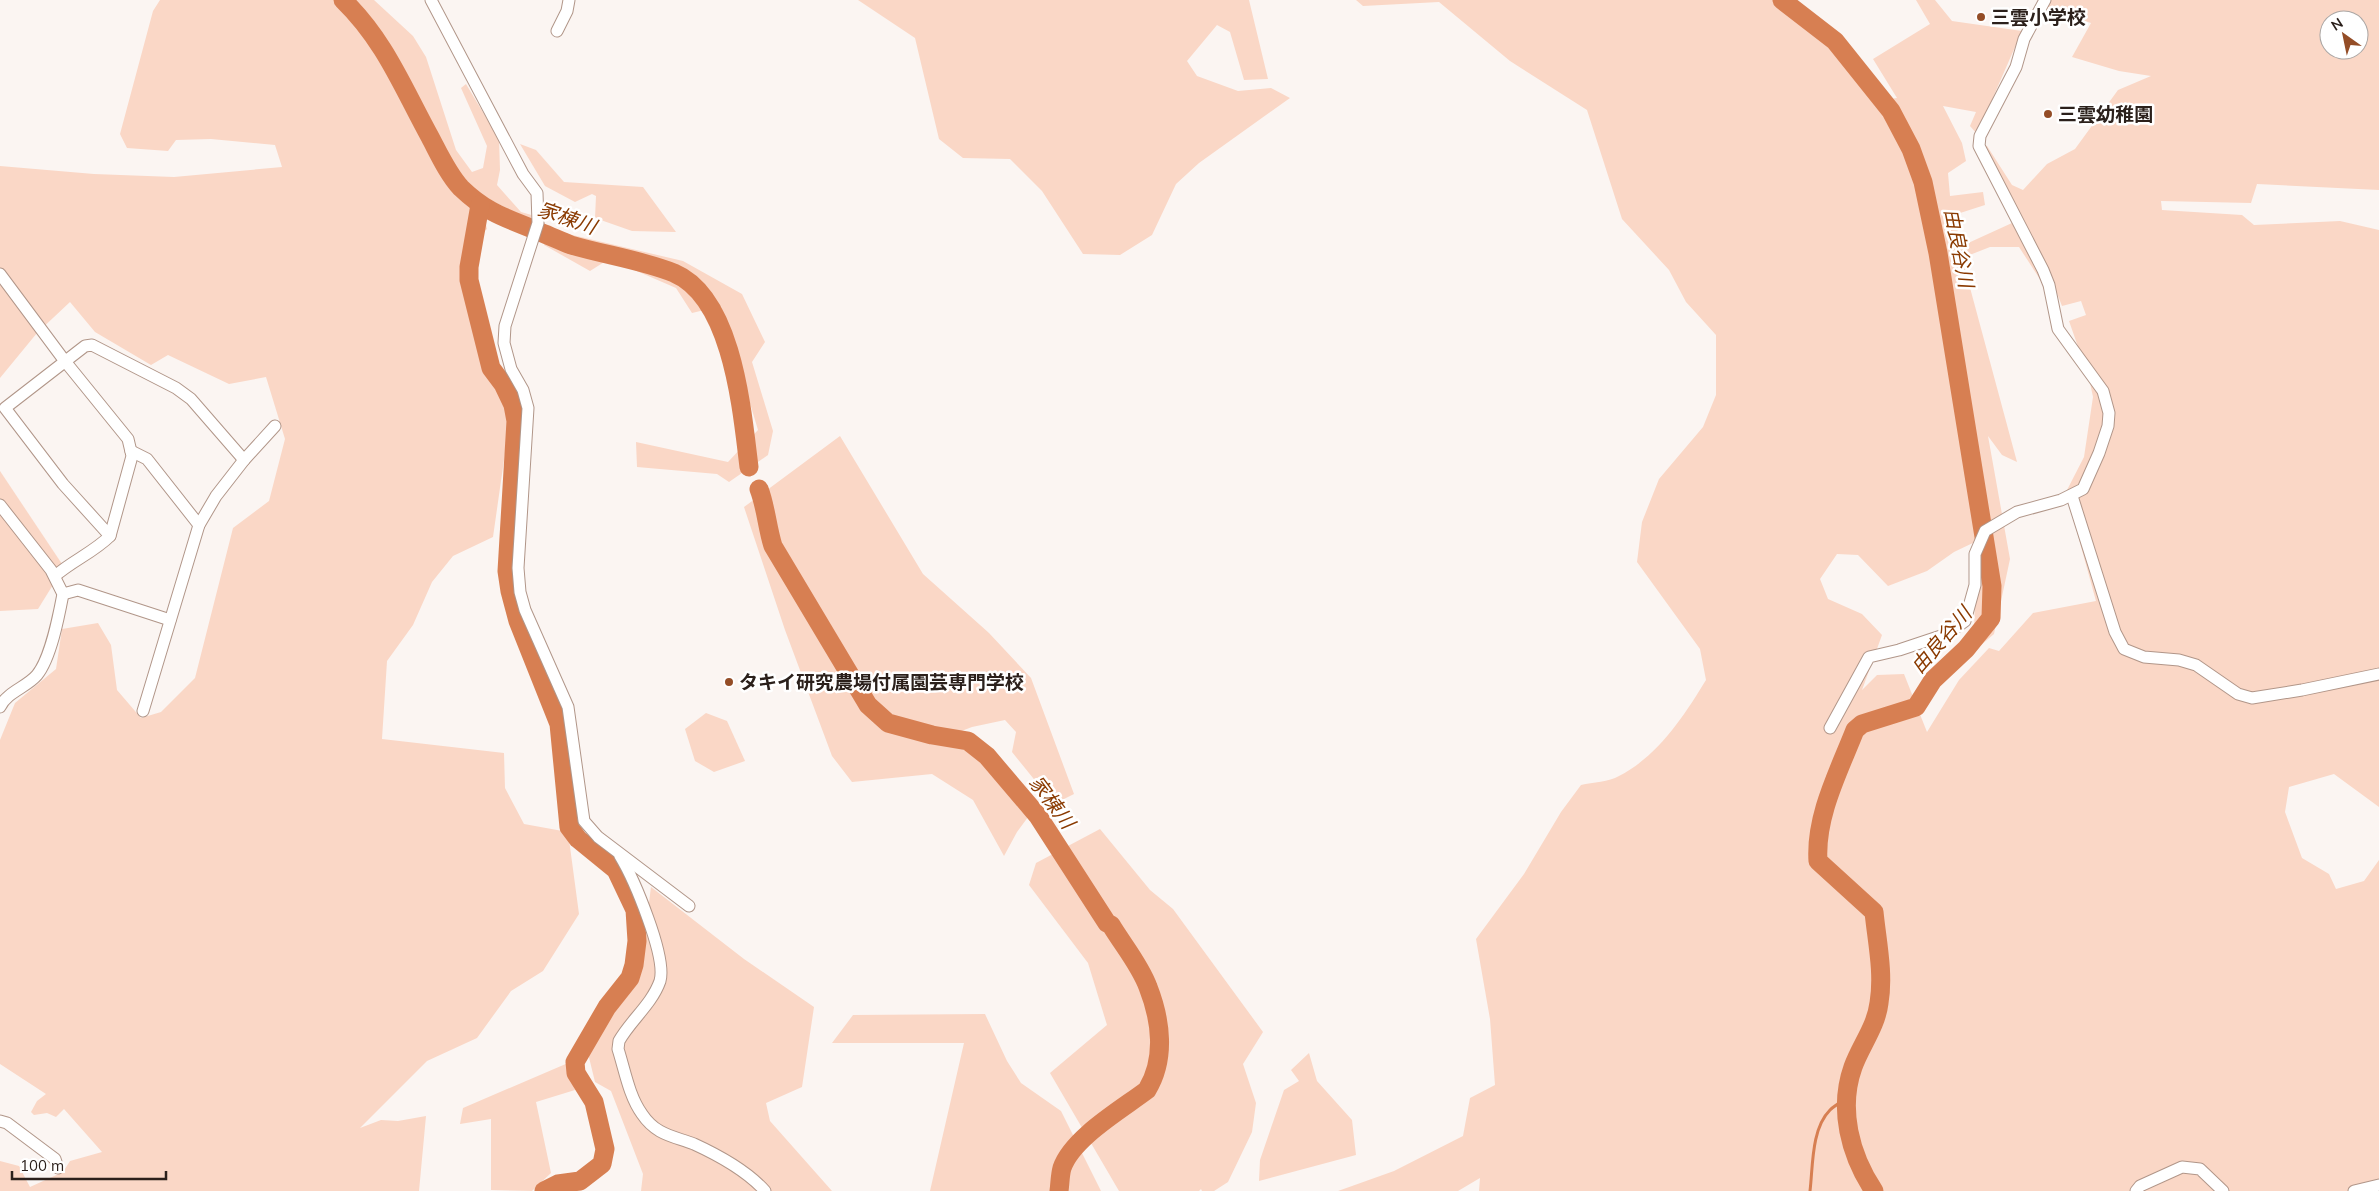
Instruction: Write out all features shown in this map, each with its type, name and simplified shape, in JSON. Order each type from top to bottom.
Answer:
[{"type":"street","points":[[431,0],[523,174],[537,193],[538,223],[535,236],[525,258],[505,326],[507,358],[527,399],[528,408],[518,568],[520,592],[530,624],[568,707],[584,821],[598,837],[689,906]]},
{"type":"street","points":[[557,31],[567,11],[569,0]]},
{"type":"street","points":[[1830,728],[1870,657],[1900,650],[1947,634],[1965,621],[1975,585],[1975,554],[1985,531],[2017,512],[2072,496],[2083,488],[2099,453],[2108,426],[2110,412],[2107,398],[2058,328],[2054,302],[2043,270],[1979,146],[1980,136],[2016,67],[2024,39],[2045,0]]},
{"type":"street","points":[[0,274],[64,360],[128,439],[132,456],[110,536],[55,576]]},
{"type":"street","points":[[110,536],[63,484],[6,408],[64,360],[85,346],[92,345],[176,388],[191,399],[244,460]]},
{"type":"street","points":[[143,710],[199,525],[216,496],[244,460],[275,426]]},
{"type":"street","points":[[130,451],[147,459],[199,525]]},
{"type":"street","points":[[2072,496],[2115,632],[2124,649],[2144,657],[2179,660],[2196,665],[2238,694],[2252,698],[2379,674]]},
{"type":"street","points":[[0,505],[55,576],[63,594],[48,649],[37,674],[7,698],[0,707]]},
{"type":"street","points":[[63,594],[78,590],[170,620]]},
{"type":"street","points":[[618,852],[625,864],[656,941],[662,970],[655,992],[619,1041],[618,1049],[636,1104],[652,1126],[673,1138],[694,1144],[724,1160],[765,1191]]},
{"type":"street","points":[[0,1121],[7,1123],[55,1159],[58,1168]]},
{"type":"street","points":[[2136,1191],[2140,1186],[2182,1167],[2200,1169],[2223,1191]]},
{"type":"street","points":[[2354,1191],[2379,1185]]},
{"type":"shaded area","points":[[160,0],[374,0],[413,36],[426,57],[456,150],[472,172],[483,168],[487,146],[461,88],[466,84],[499,139],[500,170],[497,185],[521,212],[535,216],[527,220],[488,198],[481,204],[487,229],[465,248],[468,280],[511,411],[493,537],[453,556],[432,582],[413,625],[387,661],[382,739],[504,753],[505,788],[524,824],[568,832],[579,914],[543,971],[511,991],[477,1038],[427,1061],[360,1128],[381,1120],[398,1121],[426,1116],[419,1191],[0,1191],[0,1161],[19,1166],[30,1187],[63,1172],[70,1161],[102,1152],[64,1109],[56,1117],[47,1113],[34,1115],[31,1112],[37,1101],[46,1094],[0,1064],[0,740],[15,703],[56,669],[62,629],[98,623],[111,645],[117,690],[141,718],[161,712],[195,678],[233,528],[269,501],[285,439],[266,377],[229,384],[168,355],[151,365],[95,332],[70,302],[37,333],[0,378],[0,166],[94,174],[174,177],[282,167],[275,145],[211,139],[176,140],[168,151],[127,148],[120,134],[153,11]]},
{"type":"shaded area","points":[[858,0],[1249,0],[1268,79],[1244,80],[1230,32],[1217,25],[1187,61],[1197,76],[1238,91],[1271,88],[1290,98],[1199,163],[1176,184],[1152,235],[1120,255],[1083,254],[1042,191],[1010,159],[963,158],[939,139],[915,38]]},
{"type":"shaded area","points":[[1356,0],[1774,0],[1832,48],[1872,101],[1897,98],[1873,59],[1930,24],[1916,0],[1935,0],[1952,21],[2022,31],[1977,134],[1970,126],[1976,112],[1943,106],[1962,143],[1966,161],[1948,173],[1950,196],[1983,192],[1985,205],[1957,214],[1958,239],[1966,244],[2012,223],[2047,286],[2047,290],[2019,247],[1990,247],[1962,258],[2017,462],[2002,455],[1988,436],[2010,559],[1994,634],[1981,645],[1974,632],[1977,541],[1954,552],[1927,571],[1888,586],[1858,555],[1837,554],[1820,579],[1828,599],[1862,614],[1882,635],[1862,690],[1877,675],[1904,674],[1927,732],[1959,680],[1989,648],[1999,651],[2033,613],[2096,601],[2066,492],[2084,457],[2093,397],[2089,378],[2069,321],[2086,315],[2081,301],[2062,306],[2053,283],[1980,145],[1987,146],[2012,185],[2023,190],[2047,164],[2075,149],[2118,90],[2151,76],[2119,71],[2072,57],[2091,23],[2044,8],[2048,0],[2379,0],[2379,190],[2257,184],[2251,203],[2161,201],[2162,210],[2242,215],[2254,225],[2340,221],[2379,230],[2379,807],[2334,774],[2289,787],[2285,812],[2302,858],[2329,874],[2336,889],[2364,881],[2379,860],[2379,1191],[1479,1191],[1480,1178],[1458,1191],[1338,1191],[1394,1171],[1463,1136],[1470,1098],[1495,1085],[1490,1019],[1476,939],[1524,874],[1561,812],[1581,785],[1615,778],[1646,758],[1679,721],[1706,680],[1700,649],[1637,562],[1642,522],[1659,479],[1703,427],[1716,395],[1716,335],[1686,302],[1669,270],[1622,219],[1587,110],[1510,61],[1439,2],[1363,6]]},
{"type":"shaded area","points":[[520,144],[536,150],[564,182],[643,187],[676,232],[632,231],[595,218],[596,196],[592,194],[575,202],[545,186]]},
{"type":"shaded area","points":[[551,230],[683,261],[742,294],[765,342],[752,362],[773,431],[768,455],[729,482],[717,474],[637,467],[636,442],[728,462],[758,430],[721,306],[692,313],[676,288],[609,259],[590,271],[544,245]]},
{"type":"shaded area","points":[[840,436],[923,574],[989,633],[1031,678],[1074,794],[1054,804],[1012,752],[1016,732],[1005,720],[972,727],[951,735],[995,769],[1034,809],[1017,832],[1004,856],[973,800],[932,774],[852,782],[832,756],[785,630],[744,507]]},
{"type":"shaded area","points":[[0,471],[64,567],[38,609],[0,611]]},
{"type":"shaded area","points":[[706,713],[727,721],[745,761],[714,772],[695,761],[685,729]]},
{"type":"shaded area","points":[[1100,829],[1150,890],[1173,909],[1263,1032],[1243,1064],[1256,1103],[1252,1132],[1228,1182],[1214,1191],[1202,1191],[1201,1189],[1199,1191],[1119,1191],[1050,1073],[1107,1025],[1088,963],[1029,885],[1036,863]]},
{"type":"shaded area","points":[[651,887],[744,959],[814,1007],[802,1087],[766,1103],[770,1121],[832,1191],[641,1191],[643,1174],[611,1091],[595,1082],[585,1041],[642,957]]},
{"type":"shaded area","points":[[985,1014],[1007,1061],[1021,1083],[1061,1111],[1101,1191],[930,1191],[964,1043],[832,1043],[853,1015]]},
{"type":"shaded area","points":[[1309,1053],[1317,1081],[1352,1120],[1356,1155],[1259,1181],[1260,1160],[1284,1090],[1299,1081],[1291,1070]]},
{"type":"shaded area","points":[[568,1063],[575,1090],[536,1102],[551,1173],[532,1191],[491,1190],[491,1119],[460,1124],[463,1108]]},
{"type":"waterway","name":"家棟川","points":[[343,0],[358,16],[382,48],[440,157],[456,182],[471,197],[489,210],[571,245],[661,268],[674,273],[694,286],[710,306],[722,331],[731,358],[743,417],[749,467]]},
{"type":"waterway","name":"由良谷川","points":[[1782,0],[1835,41],[1891,111],[1911,149],[1923,182],[1938,253],[1992,586],[1991,618],[1966,649],[1933,680],[1916,707],[1862,724],[1855,730],[1829,794],[1820,827],[1818,861],[1874,912],[1881,980],[1879,1003],[1872,1028],[1853,1067],[1847,1099],[1847,1115],[1853,1147],[1858,1162],[1874,1191]]},
{"type":"waterway","points":[[480,205],[469,267],[469,280],[491,368],[503,384],[513,405],[516,421],[507,571],[510,591],[518,621],[559,724],[569,827],[578,839],[616,870],[635,910],[637,941],[634,965],[630,978],[607,1007],[575,1062],[576,1073],[594,1102],[605,1149],[602,1164],[580,1181],[558,1184],[544,1191]]},
{"type":"waterway","name":"家棟川","points":[[759,489],[773,546],[868,705],[888,723],[932,735],[968,741],[987,756],[1038,816],[1145,979],[1156,1013],[1160,1039],[1157,1065],[1153,1078],[1147,1090],[1099,1125],[1076,1146],[1067,1157],[1062,1168],[1059,1191]]},
{"type":"waterway","points":[[1810,1191],[1814,1149],[1819,1127],[1830,1110],[1846,1099]]},
{"type":"place","name":"三雲小学校","points":[[1981,17]]},
{"type":"place","name":"三雲幼稚園","points":[[2048,114]]},
{"type":"place","name":"タキイ研究農場付属園芸専門学校","points":[[729,682]]}]
